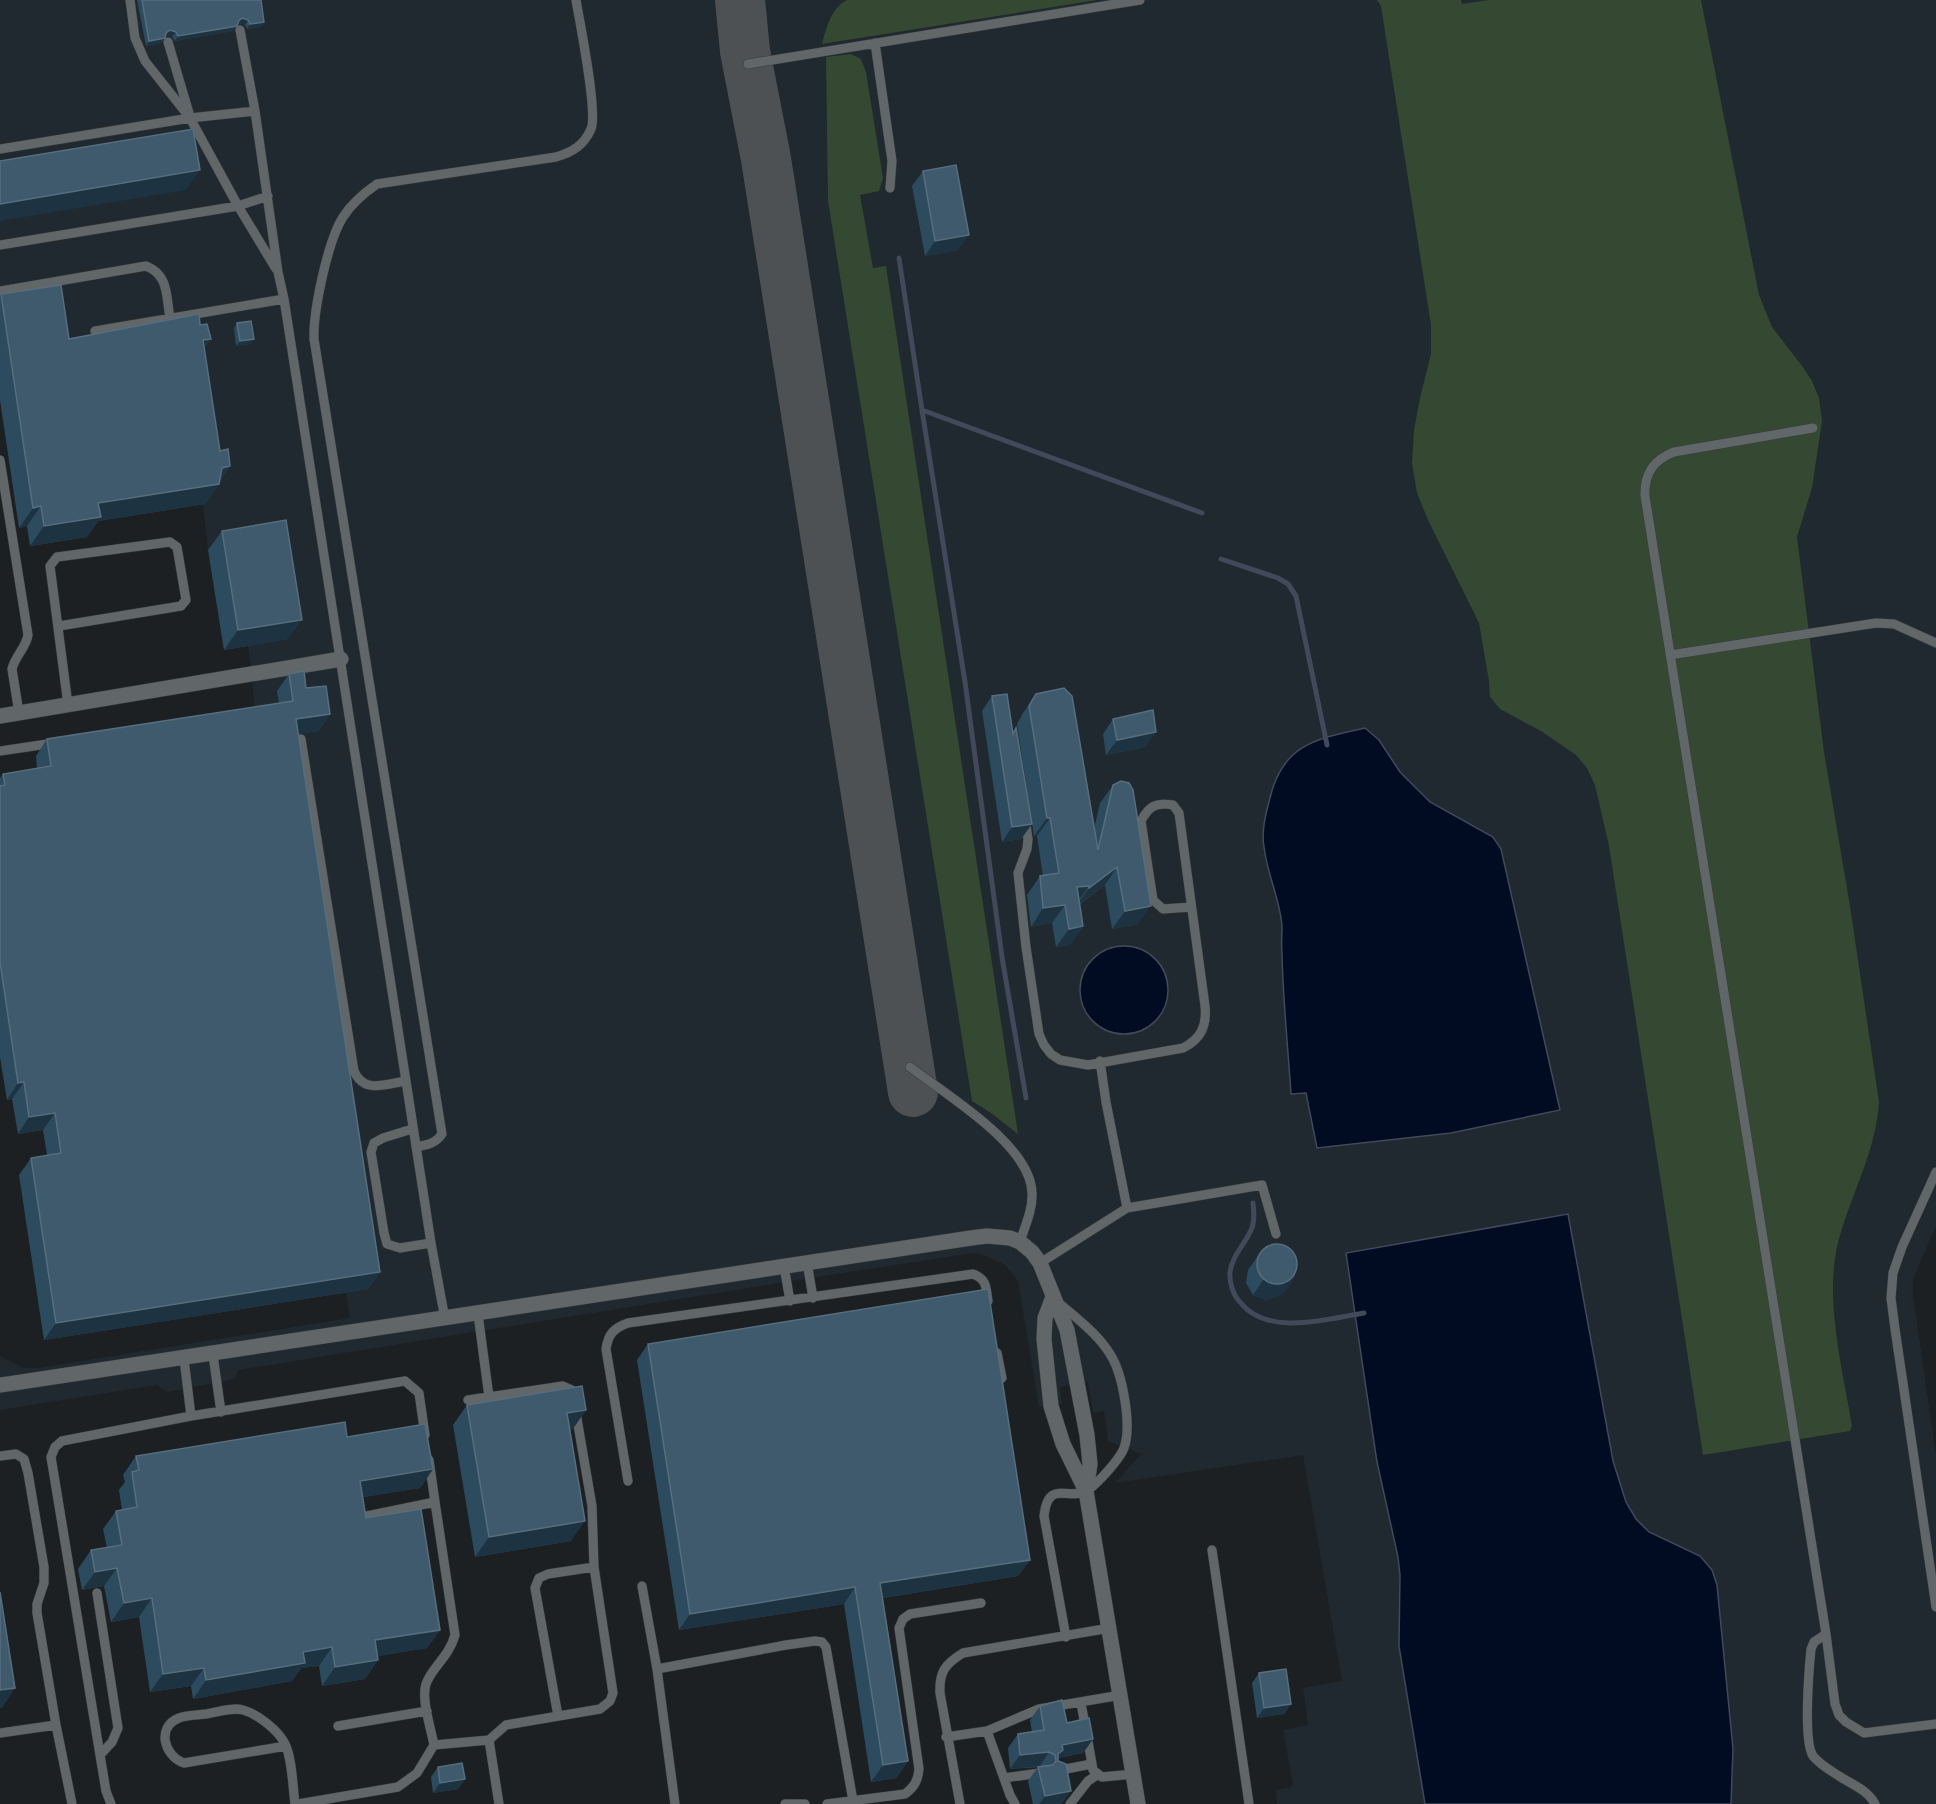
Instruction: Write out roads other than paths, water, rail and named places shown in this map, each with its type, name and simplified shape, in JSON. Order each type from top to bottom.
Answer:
[{"type":"street","points":[[0,716],[341,659]]},
{"type":"street","points":[[0,1385],[184,1359],[807,1262],[1000,1236],[1020,1242],[1040,1263],[1067,1330],[1083,1411],[1090,1464],[1086,1491]]},
{"type":"street","points":[[1053,1296],[1045,1318],[1044,1339],[1051,1406],[1063,1444],[1086,1491],[1138,1804]]},
{"type":"lane","points":[[130,0],[135,38],[145,61],[190,118],[238,206],[278,272]]},
{"type":"lane","points":[[416,1147],[430,1145],[438,1141],[442,1134],[313,323],[333,237],[352,205],[361,195],[377,184],[556,157],[571,153],[584,142],[592,127],[593,108],[576,0]]},
{"type":"lane","points":[[748,64],[1140,0]]},
{"type":"lane","points":[[240,30],[255,111],[278,272],[341,659],[412,1129],[445,1319]]},
{"type":"lane","points":[[168,42],[190,118]]},
{"type":"lane","points":[[875,43],[892,161],[890,188]]},
{"type":"lane","points":[[0,149],[190,118],[255,111]]},
{"type":"lane","points":[[0,245],[238,206],[268,196]]},
{"type":"lane","points":[[0,291],[146,266],[158,270],[163,280],[170,318]]},
{"type":"lane","points":[[95,331],[284,299]]},
{"type":"lane","points":[[1813,428],[1674,452],[1664,456],[1651,468],[1646,477],[1645,496],[1826,1634],[1835,1704],[1839,1714],[1846,1722],[1864,1733],[1936,1724]]},
{"type":"lane","points":[[0,460],[28,635],[27,642],[12,669],[19,713]]},
{"type":"lane","points":[[59,626],[181,606],[186,600],[177,548],[170,542],[57,557],[50,566],[68,705]]},
{"type":"lane","points":[[1670,655],[1876,623],[1894,624],[1936,643]]},
{"type":"lane","points":[[301,739],[354,1071],[363,1084],[370,1086],[406,1081]]},
{"type":"lane","points":[[0,751],[65,741]]},
{"type":"lane","points":[[1022,805],[1028,839],[1027,849],[1018,873],[1026,947],[1039,1034],[1051,1054],[1060,1060],[1088,1065],[1100,1061],[1183,1048],[1193,1043],[1200,1035],[1206,1016],[1179,813],[1173,806],[1162,803],[1152,806],[1141,821],[1153,900],[1163,909],[1191,908]]},
{"type":"lane","points":[[1100,1061],[1127,1208]]},
{"type":"lane","points":[[909,1067],[998,1133],[1023,1162],[1030,1176],[1032,1193],[1030,1210],[1020,1242]]},
{"type":"lane","points":[[412,1129],[374,1143],[371,1152],[384,1233],[387,1244],[400,1248],[431,1243]]},
{"type":"lane","points":[[1936,1172],[1897,1260],[1891,1285],[1895,1329],[1936,1607]]},
{"type":"lane","points":[[1040,1263],[1127,1208],[1262,1185],[1276,1233]]},
{"type":"lane","points":[[807,1262],[813,1298]]},
{"type":"lane","points":[[784,1266],[790,1301]]},
{"type":"lane","points":[[628,1481],[606,1350],[611,1332],[628,1323],[973,1275],[981,1277],[985,1282],[990,1314]]},
{"type":"lane","points":[[1053,1296],[1110,1354],[1119,1373],[1127,1419],[1124,1447],[1113,1464],[1086,1491],[1057,1494],[1045,1503],[1044,1516],[1066,1637]]},
{"type":"lane","points":[[478,1314],[489,1397]]},
{"type":"lane","points":[[996,1346],[1002,1378]]},
{"type":"lane","points":[[213,1354],[221,1412]]},
{"type":"lane","points":[[184,1359],[191,1416]]},
{"type":"lane","points":[[111,1804],[106,1791],[51,1457],[55,1447],[62,1441],[191,1416],[405,1381],[419,1393],[455,1635],[452,1647],[426,1684],[425,1698],[434,1745],[417,1773],[398,1787],[296,1804],[286,1746],[279,1735],[254,1715],[242,1709],[179,1718],[170,1724],[165,1733],[167,1751],[174,1760],[184,1763],[286,1746]]},
{"type":"lane","points":[[434,1745],[489,1740],[506,1725],[600,1709],[610,1701],[613,1693],[594,1567],[592,1506],[572,1390],[563,1386],[468,1400]]},
{"type":"lane","points":[[0,1456],[16,1454],[24,1459],[28,1473],[44,1567],[44,1583],[37,1604],[37,1613],[72,1804]]},
{"type":"lane","points":[[362,1517],[435,1502]]},
{"type":"lane","points":[[1212,1550],[1249,1804]]},
{"type":"lane","points":[[558,1716],[535,1588],[539,1578],[548,1574],[594,1567]]},
{"type":"lane","points":[[642,1586],[657,1669],[675,1804]]},
{"type":"lane","points":[[97,1593],[118,1728],[112,1742],[100,1755]]},
{"type":"lane","points":[[827,1804],[905,1794],[914,1788],[919,1778],[919,1769],[898,1629],[903,1619],[910,1614],[981,1603]]},
{"type":"lane","points":[[960,1804],[946,1737],[939,1680],[951,1660],[963,1653],[1110,1628]]},
{"type":"lane","points":[[1826,1634],[1814,1642],[1811,1650],[1808,1703],[1809,1746],[1812,1755],[1866,1793],[1875,1804]]},
{"type":"lane","points":[[657,1669],[786,1645],[822,1642],[826,1647],[853,1801]]},
{"type":"lane","points":[[946,1737],[987,1731],[1039,1709],[1121,1695]]},
{"type":"lane","points":[[1081,1703],[1093,1770],[1102,1777],[1134,1774]]},
{"type":"lane","points":[[338,1726],[428,1711]]},
{"type":"lane","points":[[0,1733],[56,1725]]},
{"type":"lane","points":[[987,1731],[1010,1796],[1015,1804]]},
{"type":"lane","points":[[489,1740],[499,1804]]},
{"type":"lane","points":[[1054,1771],[1092,1764]]},
{"type":"lane","points":[[1004,1778],[1040,1773]]},
{"type":"lane","points":[[1070,1804],[1088,1781],[1097,1775]]},
{"type":"lane","points":[[785,1804],[805,1804]]},
{"type":"water","points":[[1365,728],[1379,740],[1400,772],[1430,802],[1493,837],[1501,849],[1560,1110],[1451,1133],[1317,1148],[1306,1093],[1291,1094],[1283,989],[1282,926],[1266,857],[1263,830],[1274,783],[1291,756],[1315,741]]},
{"type":"water","points":[[1124,946],[1141,949],[1155,959],[1165,973],[1168,990],[1165,1007],[1155,1021],[1141,1031],[1124,1034],[1107,1031],[1093,1021],[1083,1007],[1080,990],[1083,973],[1093,959],[1107,949]]},
{"type":"water","points":[[1568,1214],[1613,1461],[1626,1502],[1636,1519],[1649,1532],[1700,1556],[1712,1570],[1717,1585],[1733,1749],[1731,1804],[1425,1804],[1399,1646],[1398,1557],[1377,1462],[1346,1253]]},
{"type":"waterway","points":[[899,258],[922,410],[1202,513]]},
{"type":"waterway","points":[[922,410],[965,682],[1002,957],[1026,1098]]},
{"type":"waterway","points":[[1221,559],[1278,578],[1288,584],[1296,596],[1327,745]]},
{"type":"waterway","points":[[1253,1203],[1252,1227],[1233,1261],[1230,1272],[1232,1288],[1240,1302],[1252,1313],[1281,1322],[1298,1323],[1364,1313]]}]
